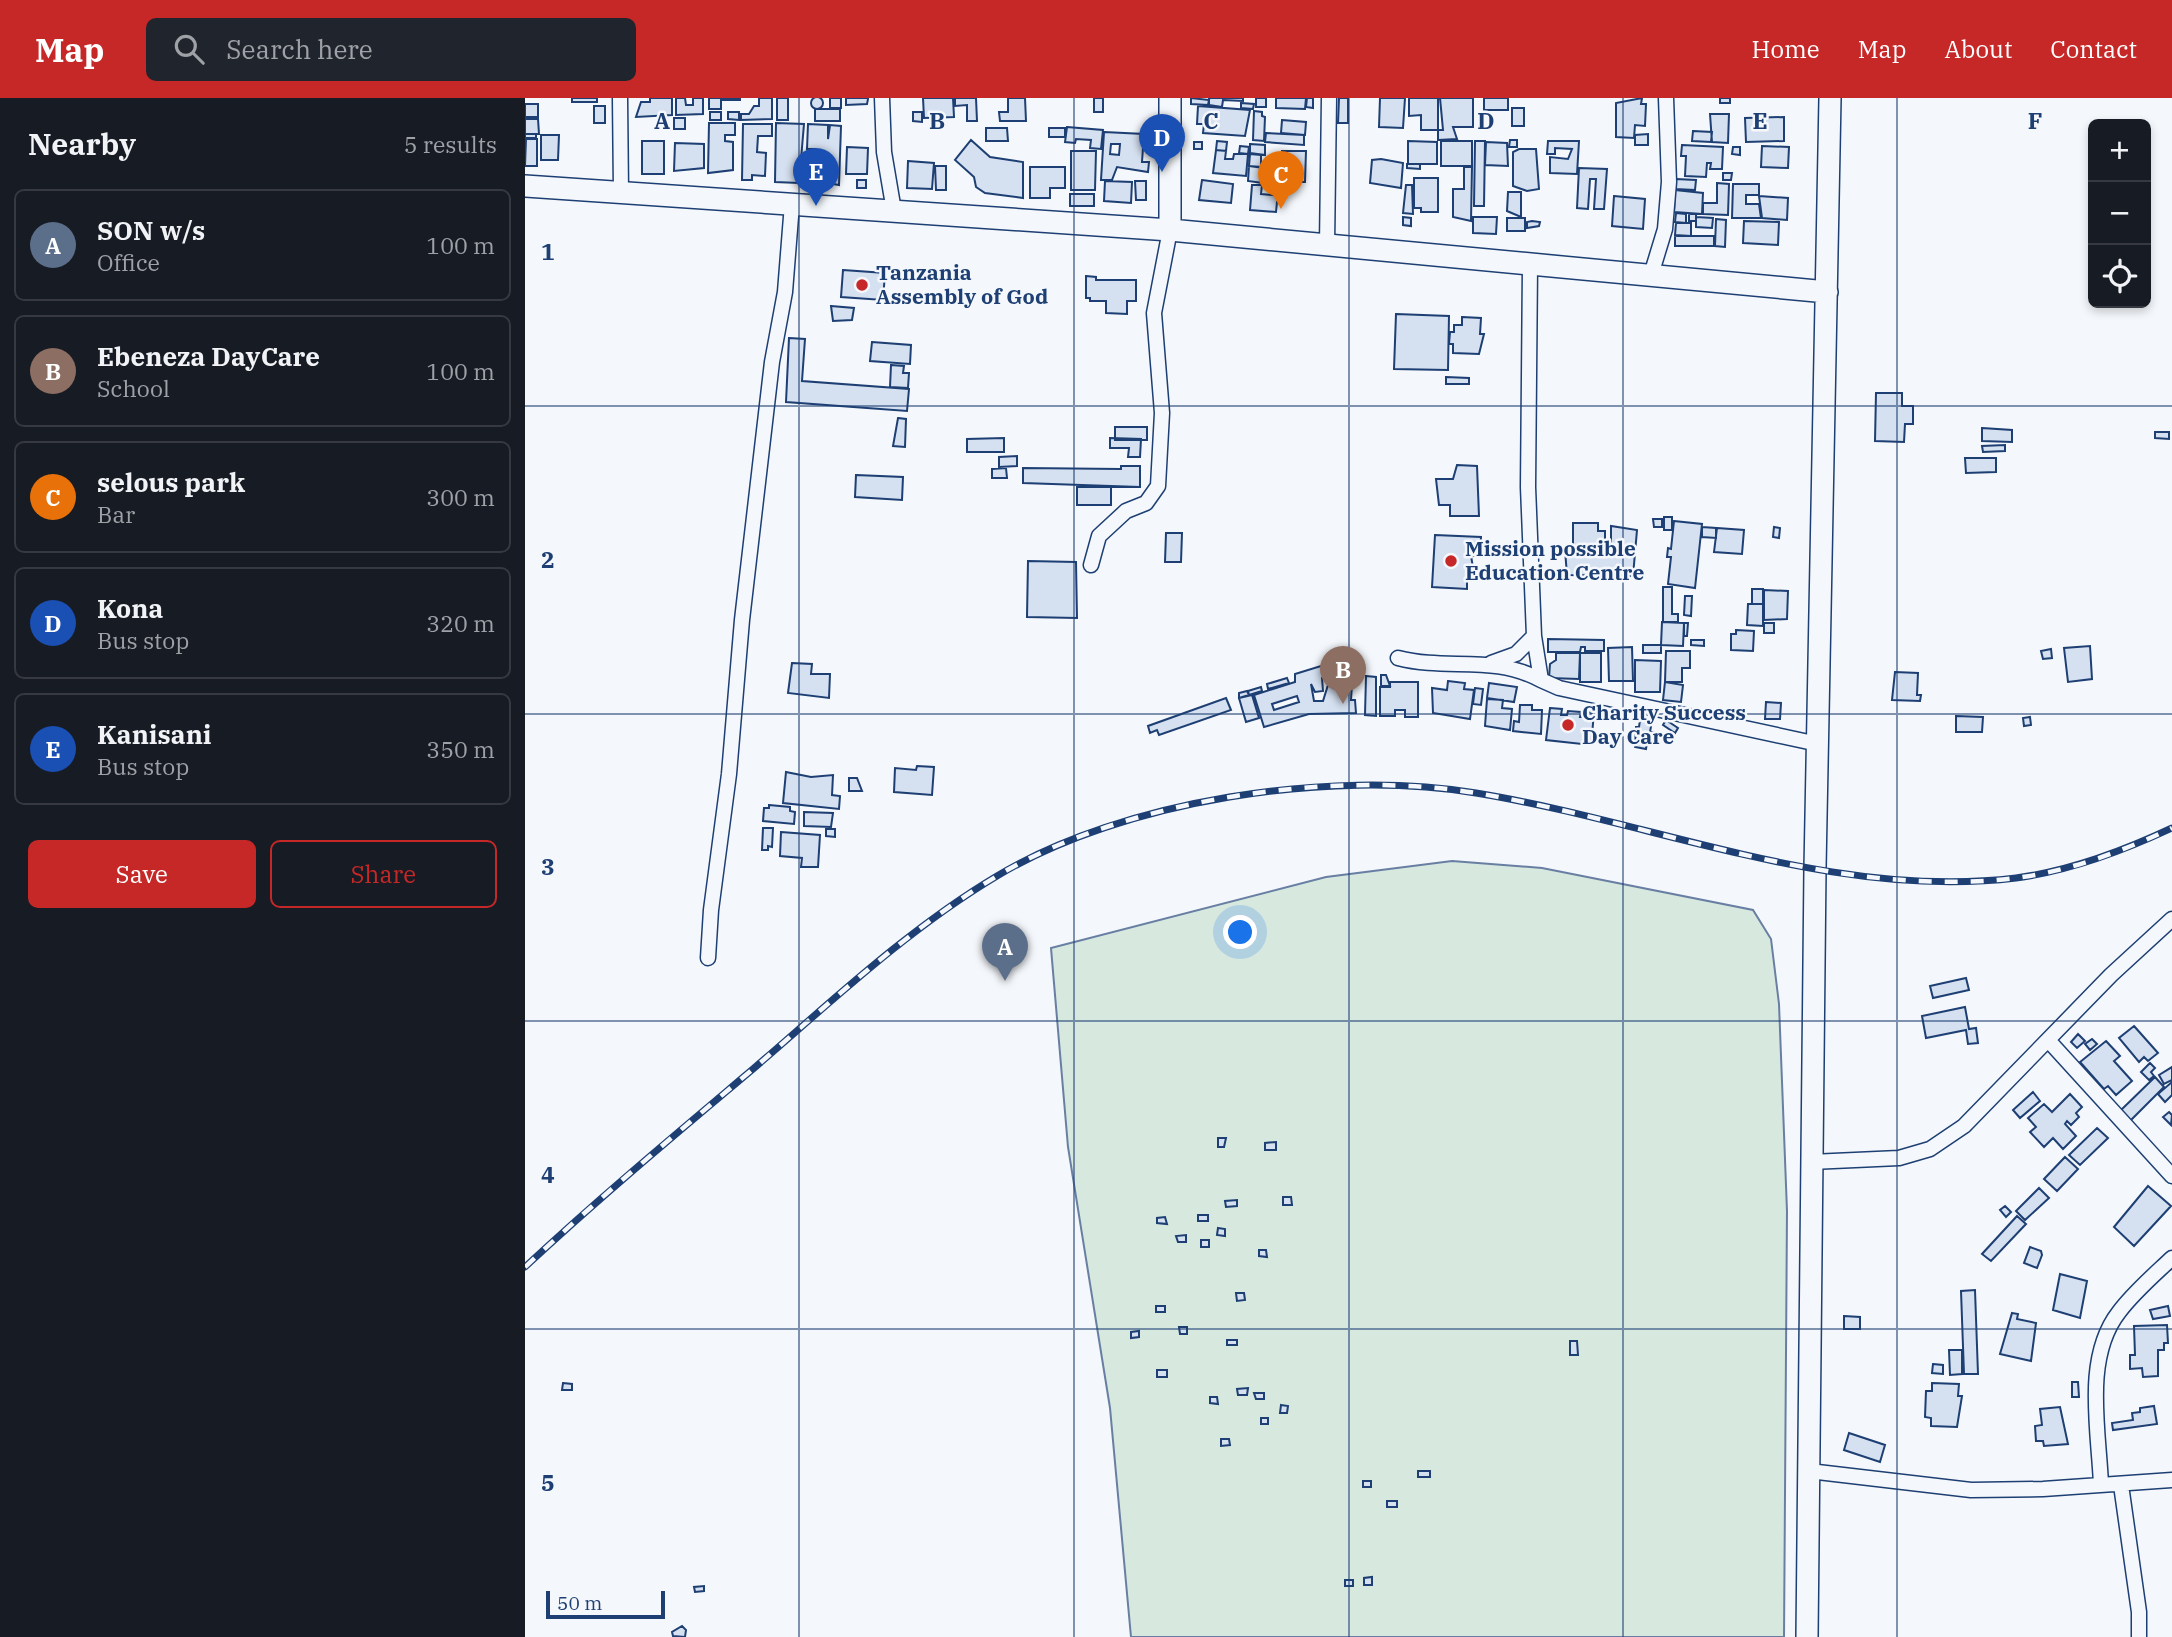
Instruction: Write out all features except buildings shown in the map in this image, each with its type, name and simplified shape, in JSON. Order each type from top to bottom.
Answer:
[{"type":"street","points":[[619,98],[621,192]]},
{"type":"street","points":[[882,98],[884,152],[894,211]]},
{"type":"street","points":[[1091,565],[1099,536],[1126,511],[1146,503],[1158,486],[1162,413],[1154,313],[1170,230],[1170,98]]},
{"type":"street","points":[[1327,245],[1329,98]]},
{"type":"street","points":[[1651,275],[1665,229],[1669,182],[1666,98]]},
{"type":"street","points":[[1807,1637],[1811,1162],[1830,98]]},
{"type":"street","points":[[525,186],[1170,230],[1827,292]]},
{"type":"street","points":[[708,958],[711,910],[729,774],[742,620],[772,362],[785,292],[792,204]]},
{"type":"street","points":[[1530,265],[1528,487],[1534,636],[1541,680]]},
{"type":"street","points":[[1490,663],[1516,654],[1534,636]]},
{"type":"street","points":[[1398,658],[1412,662],[1490,663],[1527,672],[1559,688],[1818,744]]},
{"type":"street","points":[[1811,1162],[1886,1160],[1930,1149],[1964,1126],[2111,975],[2172,919]]},
{"type":"street","points":[[2047,1040],[2172,1176]]},
{"type":"street","points":[[2101,1485],[2097,1411],[2098,1373],[2103,1346],[2118,1314],[2172,1258]]},
{"type":"street","points":[[1809,1471],[1971,1490],[2121,1485],[2172,1480]]},
{"type":"street","points":[[2121,1485],[2139,1612],[2140,1637]]},
{"type":"shaded area","points":[[1452,861],[1542,868],[1753,910],[1771,939],[1779,1004],[1787,1211],[1784,1637],[1131,1637],[1110,1408],[1068,1147],[1051,948],[1326,877]]},
{"type":"railway","points":[[525,1267],[609,1191],[841,992],[932,919],[997,876],[1048,850],[1105,828],[1166,810],[1229,797],[1294,789],[1358,785],[1419,787],[1476,793],[1543,806],[1744,855],[1812,868],[1879,878],[1948,882],[2036,875],[2115,852],[2172,828]]},
{"type":"place","name":"Kona","points":[[1162,172]]},
{"type":"place","name":"Kanisani","points":[[816,206]]},
{"type":"place","name":"selous park","points":[[1281,209]]},
{"type":"place","name":"Tanzania Assembly of God","points":[[862,285]]},
{"type":"place","name":"Mission possible Education Centre","points":[[1451,561]]},
{"type":"place","name":"Ebeneza DayCare","points":[[1343,704]]},
{"type":"place","name":"Charity Success Day Care","points":[[1568,725]]},
{"type":"place","name":"SON w/s","points":[[1005,981]]}]
